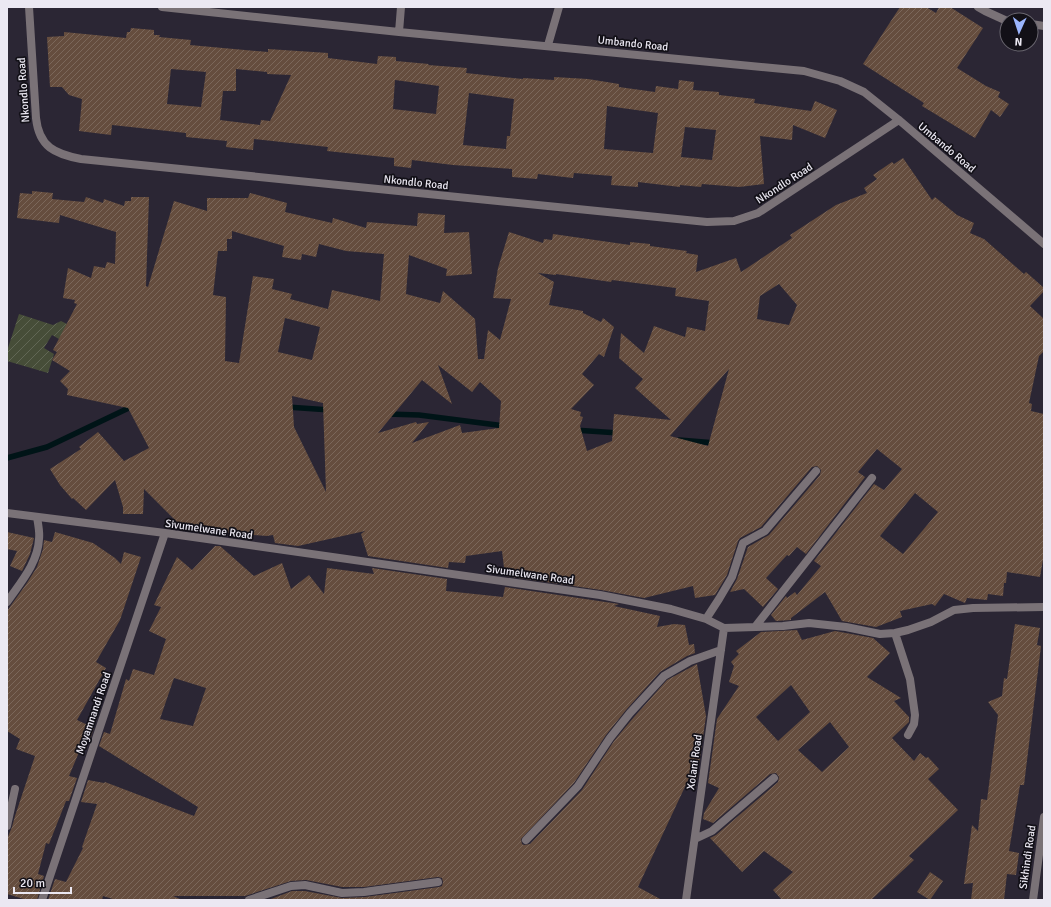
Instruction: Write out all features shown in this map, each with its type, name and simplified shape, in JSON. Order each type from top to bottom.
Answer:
[{"type":"street","name":"Nkondlo Road","points":[[29,7],[38,131],[46,145],[54,151],[81,159],[706,222],[734,221],[758,213],[899,120]]},
{"type":"street","name":"Umbando Road","points":[[162,7],[399,32],[548,45],[804,71],[840,81],[864,92],[1044,244]]},
{"type":"street","points":[[399,32],[402,7]]},
{"type":"street","points":[[548,45],[559,7]]},
{"type":"street","points":[[978,7],[999,17]]},
{"type":"street","points":[[706,619],[732,577],[743,542],[765,531],[816,471]]},
{"type":"street","points":[[755,627],[872,478]]},
{"type":"street","name":"Sivumelwane Road","points":[[7,513],[165,533],[600,595],[671,609],[706,619],[724,628],[784,626],[809,623],[846,627],[880,634],[895,633],[932,622],[954,610],[973,608],[1044,607]]},
{"type":"street","points":[[7,602],[31,567],[37,553],[40,538],[37,517]]},
{"type":"street","name":"Moyamnandi Road","points":[[42,900],[165,533]]},
{"type":"street","name":"Xolani Road","points":[[686,900],[724,628]]},
{"type":"street","points":[[895,633],[910,679],[915,708],[914,724],[908,735]]},
{"type":"street","points":[[526,840],[578,786],[610,738],[630,713],[664,676],[690,661],[721,650]]},
{"type":"street","points":[[695,839],[712,831],[774,778]]},
{"type":"street","points":[[7,826],[15,789]]},
{"type":"street","name":"Sikhindi Road","points":[[1033,900],[1044,816]]},
{"type":"street","points":[[249,900],[291,886],[305,885],[342,893],[364,892],[438,882]]},
{"type":"green space","points":[[19,314],[53,325],[61,321],[67,324],[64,342],[52,335],[44,348],[54,354],[48,373],[7,361],[7,351]]},
{"type":"building","points":[[900,7],[926,7],[936,13],[939,7],[950,7],[983,28],[957,68],[986,86],[1000,92],[998,97],[1009,104],[1000,117],[991,110],[975,138],[922,106],[924,103],[863,64]]},
{"type":"building","points":[[131,28],[154,30],[154,35],[160,35],[159,37],[191,40],[190,45],[268,52],[268,49],[328,53],[328,58],[377,64],[378,56],[396,57],[396,61],[467,68],[466,73],[523,79],[554,80],[554,77],[588,79],[619,84],[619,87],[655,92],[656,86],[678,89],[679,80],[694,82],[693,90],[719,92],[719,95],[755,99],[754,103],[811,111],[815,101],[837,110],[825,138],[793,125],[792,140],[760,136],[764,184],[739,187],[702,184],[701,187],[680,185],[680,187],[638,182],[638,187],[611,185],[612,176],[574,173],[573,178],[538,174],[537,179],[512,177],[512,169],[453,165],[412,160],[411,168],[394,166],[394,158],[327,151],[328,147],[254,139],[253,150],[226,147],[227,141],[186,137],[186,133],[112,125],[111,135],[79,131],[82,99],[69,95],[62,87],[50,87],[47,37],[64,36],[64,32],[126,38],[127,32],[130,32]],"holes":[[[171,69],[206,72],[201,107],[167,104]],[[236,69],[267,72],[267,74],[291,75],[270,121],[261,120],[260,125],[220,120],[223,91],[236,91]],[[395,80],[439,86],[436,114],[393,109]],[[469,93],[514,99],[510,136],[507,136],[506,149],[463,145]],[[607,106],[658,113],[653,153],[604,149]],[[685,127],[716,130],[712,160],[681,157]]]},
{"type":"building","points":[[903,158],[932,200],[935,197],[957,215],[974,223],[970,233],[984,239],[1024,274],[1026,272],[1044,288],[1044,291],[1030,306],[1044,319],[1044,351],[1039,356],[1029,403],[1032,404],[1031,411],[1044,414],[1044,554],[1040,577],[1007,572],[1003,596],[988,594],[987,600],[967,598],[965,603],[944,594],[935,606],[932,604],[900,611],[902,617],[876,627],[842,621],[825,592],[791,618],[791,620],[776,621],[771,615],[786,596],[787,598],[795,592],[797,595],[821,566],[814,561],[874,484],[884,490],[902,469],[877,449],[858,472],[865,477],[806,554],[797,547],[789,556],[787,555],[766,578],[778,589],[763,607],[744,589],[730,592],[737,579],[748,547],[769,535],[820,475],[821,470],[817,466],[812,467],[761,527],[740,538],[727,575],[715,595],[695,598],[693,586],[644,598],[505,576],[502,551],[466,556],[465,563],[449,562],[448,568],[368,556],[361,534],[365,531],[298,546],[275,543],[273,535],[267,536],[227,533],[228,531],[181,526],[144,489],[143,514],[123,514],[123,507],[115,480],[86,510],[73,498],[72,499],[60,485],[50,469],[81,449],[79,447],[98,432],[124,461],[149,448],[128,408],[67,395],[68,389],[60,381],[70,371],[52,360],[57,352],[53,350],[77,304],[74,303],[75,300],[63,298],[68,268],[91,278],[94,266],[105,268],[107,262],[115,264],[116,232],[60,215],[59,223],[17,218],[20,193],[32,194],[32,191],[53,193],[52,199],[84,202],[86,197],[103,203],[104,199],[124,206],[125,201],[131,201],[131,197],[149,197],[146,286],[148,287],[174,201],[207,211],[207,198],[248,198],[250,193],[287,203],[285,212],[332,223],[333,218],[366,228],[367,222],[417,226],[418,213],[445,215],[444,233],[469,232],[472,274],[446,276],[447,269],[409,255],[406,294],[440,303],[443,291],[475,319],[478,359],[484,359],[488,330],[500,340],[511,299],[493,298],[498,268],[509,232],[543,243],[544,239],[552,240],[553,234],[630,245],[630,242],[650,244],[650,246],[687,251],[686,253],[698,255],[696,272],[736,258],[741,272],[792,238],[790,235],[836,205],[867,193],[864,188],[877,179],[873,175],[892,162],[894,164]],"holes":[[[232,231],[284,246],[282,257],[301,260],[302,254],[316,257],[319,244],[346,251],[384,254],[380,301],[332,290],[328,309],[290,299],[292,294],[272,289],[274,279],[253,276],[239,363],[225,361],[226,297],[213,295],[218,251],[227,251],[227,239],[232,239]],[[538,273],[676,288],[675,296],[709,301],[705,331],[687,327],[685,337],[654,326],[644,353],[621,333],[619,358],[643,379],[635,388],[671,420],[614,414],[612,441],[587,451],[580,426],[583,417],[580,416],[581,412],[571,409],[594,385],[582,374],[599,354],[604,357],[614,327],[603,318],[601,322],[583,313],[583,311],[549,305],[554,282]],[[779,284],[797,305],[789,325],[757,319],[760,296]],[[285,318],[320,327],[312,360],[278,352]],[[438,365],[472,392],[480,382],[501,401],[499,428],[462,433],[460,425],[412,443],[429,422],[417,424],[416,422],[378,433],[422,380],[452,404]],[[729,369],[708,446],[670,436],[683,421]],[[292,396],[323,403],[326,492],[294,427]],[[915,493],[938,512],[903,554],[880,536]]]},
{"type":"building","points":[[7,532],[34,538],[30,554],[22,571],[10,566],[17,551],[7,549]]},
{"type":"building","points":[[55,532],[93,543],[121,564],[124,552],[141,557],[120,620],[96,662],[106,668],[77,720],[94,728],[90,740],[85,738],[69,776],[77,778],[69,801],[66,801],[49,844],[46,843],[38,874],[44,876],[37,900],[27,900],[7,894],[7,839],[35,756],[16,749],[20,739],[7,731],[7,611],[37,567],[43,549],[44,540],[52,542]]},
{"type":"building","points":[[215,546],[220,546],[254,576],[282,563],[291,589],[309,575],[324,594],[327,568],[374,574],[372,568],[447,579],[446,591],[503,597],[505,587],[619,604],[614,606],[660,616],[657,627],[674,624],[685,625],[689,645],[694,644],[695,653],[660,672],[606,735],[574,783],[521,839],[522,844],[530,844],[582,790],[614,741],[667,680],[697,664],[706,716],[697,779],[690,776],[638,887],[662,900],[271,900],[292,891],[305,891],[342,898],[365,897],[439,887],[442,886],[443,882],[442,878],[438,877],[364,887],[342,887],[306,880],[291,881],[245,896],[173,896],[180,899],[179,900],[116,900],[103,896],[102,900],[48,900],[55,879],[66,882],[83,848],[82,847],[97,804],[81,802],[88,780],[105,782],[194,816],[198,807],[99,746],[104,732],[110,734],[126,679],[129,681],[133,669],[154,675],[166,639],[149,631],[161,607],[154,605],[177,557],[192,570]],"holes":[[[174,678],[206,688],[193,726],[160,719]]]},
{"type":"building","points":[[1015,624],[1040,628],[1037,645],[1041,646],[1024,785],[1020,785],[1009,851],[1019,853],[1016,875],[1007,874],[1004,900],[971,900],[973,883],[964,884],[972,825],[978,831],[981,799],[987,800],[998,715],[988,702],[1002,696],[1004,678],[1007,679]]},
{"type":"building","points":[[797,630],[802,640],[835,631],[873,638],[890,653],[867,677],[901,698],[894,701],[909,717],[909,722],[892,738],[914,761],[920,753],[926,758],[928,757],[939,769],[928,779],[958,810],[909,856],[914,860],[871,900],[782,900],[773,890],[793,872],[764,851],[742,872],[710,838],[716,835],[778,782],[779,777],[776,773],[770,774],[713,823],[703,819],[704,813],[719,788],[708,783],[717,719],[739,686],[729,682],[734,666],[731,662],[739,654],[736,651],[761,632]],"holes":[[[791,685],[810,712],[778,741],[756,717]],[[830,722],[849,747],[822,772],[798,750]]]},
{"type":"building","points":[[930,872],[943,881],[930,900],[917,892]]},
{"type":"waterway","points":[[7,458],[47,447],[135,405]]},
{"type":"waterway","points":[[287,407],[330,410]]},
{"type":"waterway","points":[[387,414],[419,415],[505,426]]},
{"type":"waterway","points":[[574,430],[619,433]]},
{"type":"waterway","points":[[679,440],[716,443]]}]
